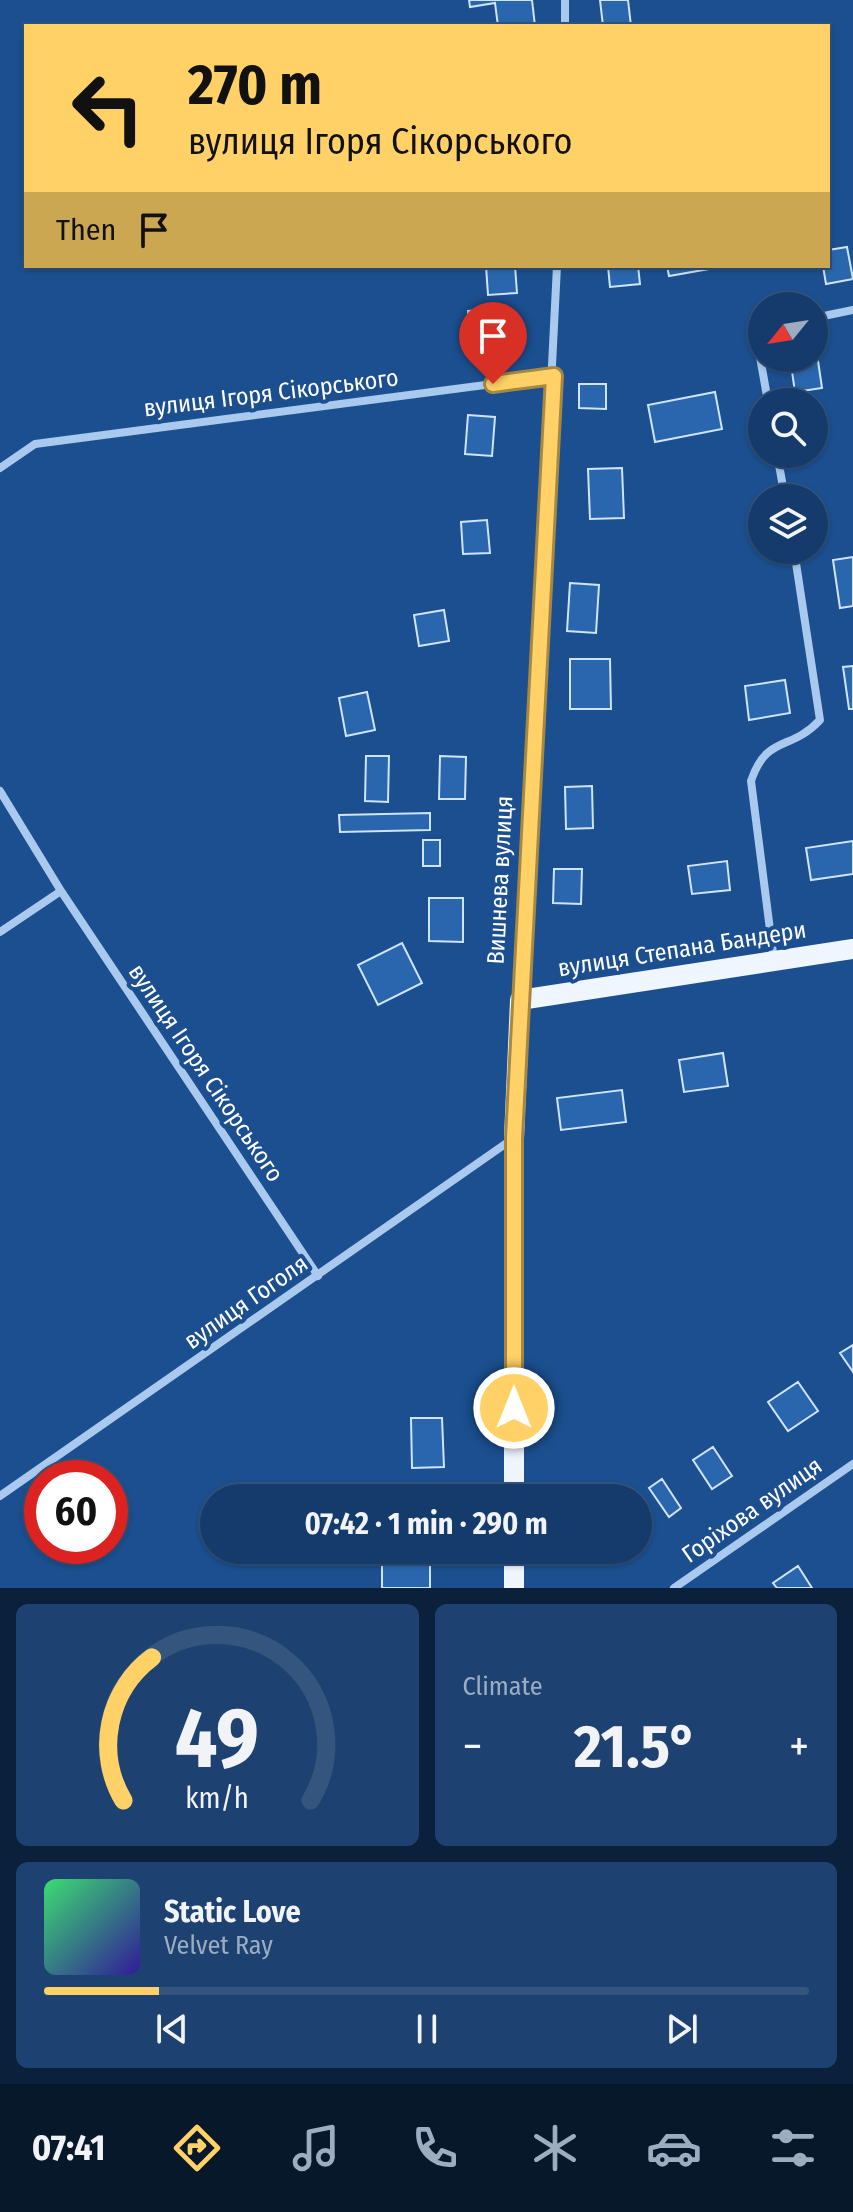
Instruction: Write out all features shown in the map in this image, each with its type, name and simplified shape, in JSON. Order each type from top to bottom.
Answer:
[{"type":"main road","name":"вулиця Степана Бандери","points":[[520,1000],[853,949]]},
{"type":"main road","name":"Вишнева вулиця","points":[[514,1484],[514,1138],[520,1000]]},
{"type":"main road","points":[[514,1564],[514,1588]]},
{"type":"street","points":[[565,0],[565,24]]},
{"type":"street","name":"Вишнева вулиця","points":[[520,1000],[554,376],[557,268]]},
{"type":"street","points":[[828,315],[853,310]]},
{"type":"street","name":"вулиця Ігоря Сікорського","points":[[0,468],[35,444],[554,376]]},
{"type":"street","points":[[774,961],[751,781],[758,758],[774,747],[806,735],[820,720],[796,564]]},
{"type":"street","name":"вулиця Ігоря Сікорського","points":[[0,791],[61,891],[318,1276]]},
{"type":"street","points":[[0,932],[61,891]]},
{"type":"street","name":"вулиця Гоголя","points":[[0,1496],[514,1138]]},
{"type":"street","name":"Горіхова вулиця","points":[[674,1588],[853,1464]]},
{"type":"building","points":[[469,0],[532,0],[535,24],[498,24],[495,3],[470,7]]},
{"type":"building","points":[[600,0],[628,0],[631,24],[603,24]]},
{"type":"building","points":[[847,247],[853,279],[826,284],[823,268],[830,268],[830,250]]},
{"type":"building","points":[[486,268],[515,268],[517,293],[488,295]]},
{"type":"building","points":[[608,268],[638,268],[640,284],[610,287]]},
{"type":"building","points":[[667,268],[714,268],[669,276]]},
{"type":"building","points":[[494,309],[496,353],[470,354],[468,311]]},
{"type":"building","points":[[792,372],[820,372],[822,388],[794,388]]},
{"type":"building","points":[[579,384],[606,384],[606,409],[579,408]]},
{"type":"building","points":[[715,392],[722,429],[655,442],[648,405]]},
{"type":"building","points":[[468,415],[495,417],[492,456],[465,454]]},
{"type":"building","points":[[622,468],[624,518],[590,519],[588,469]]},
{"type":"building","points":[[487,520],[490,553],[463,554],[461,522]]},
{"type":"building","points":[[853,557],[853,606],[840,608],[833,560]]},
{"type":"building","points":[[570,583],[599,585],[596,633],[567,631]]},
{"type":"building","points":[[444,610],[449,641],[419,646],[414,615]]},
{"type":"building","points":[[570,659],[610,659],[611,709],[570,709]]},
{"type":"building","points":[[853,666],[853,709],[849,709],[843,667]]},
{"type":"building","points":[[785,680],[790,713],[749,720],[745,686]]},
{"type":"building","points":[[367,692],[375,730],[346,736],[339,698]]},
{"type":"building","points":[[366,756],[389,756],[388,802],[365,801]]},
{"type":"building","points":[[440,756],[466,757],[465,799],[439,799]]},
{"type":"building","points":[[592,786],[593,828],[566,829],[565,787]]},
{"type":"building","points":[[430,813],[430,830],[340,832],[339,815]]},
{"type":"building","points":[[423,840],[440,840],[440,866],[423,866]]},
{"type":"building","points":[[853,841],[853,874],[811,880],[806,848]]},
{"type":"building","points":[[727,861],[730,890],[692,894],[688,866]]},
{"type":"building","points":[[554,869],[582,869],[581,904],[553,903]]},
{"type":"building","points":[[429,898],[463,898],[463,942],[429,941]]},
{"type":"building","points":[[402,943],[422,983],[378,1005],[358,965]]},
{"type":"building","points":[[723,1053],[728,1086],[684,1092],[679,1060]]},
{"type":"building","points":[[622,1090],[626,1122],[561,1130],[557,1098]]},
{"type":"building","points":[[853,1345],[853,1372],[840,1353]]},
{"type":"building","points":[[798,1382],[818,1411],[788,1431],[768,1402]]},
{"type":"building","points":[[411,1418],[442,1418],[444,1467],[412,1468]]},
{"type":"building","points":[[713,1447],[732,1476],[712,1489],[693,1460]]},
{"type":"building","points":[[662,1479],[681,1508],[669,1517],[652,1492],[652,1486]]},
{"type":"building","points":[[382,1564],[430,1564],[430,1588],[382,1588]]},
{"type":"building","points":[[798,1566],[812,1588],[777,1588],[773,1583]]},
{"type":"route","points":[[493,384],[554,376],[514,1138],[514,1408]]}]
